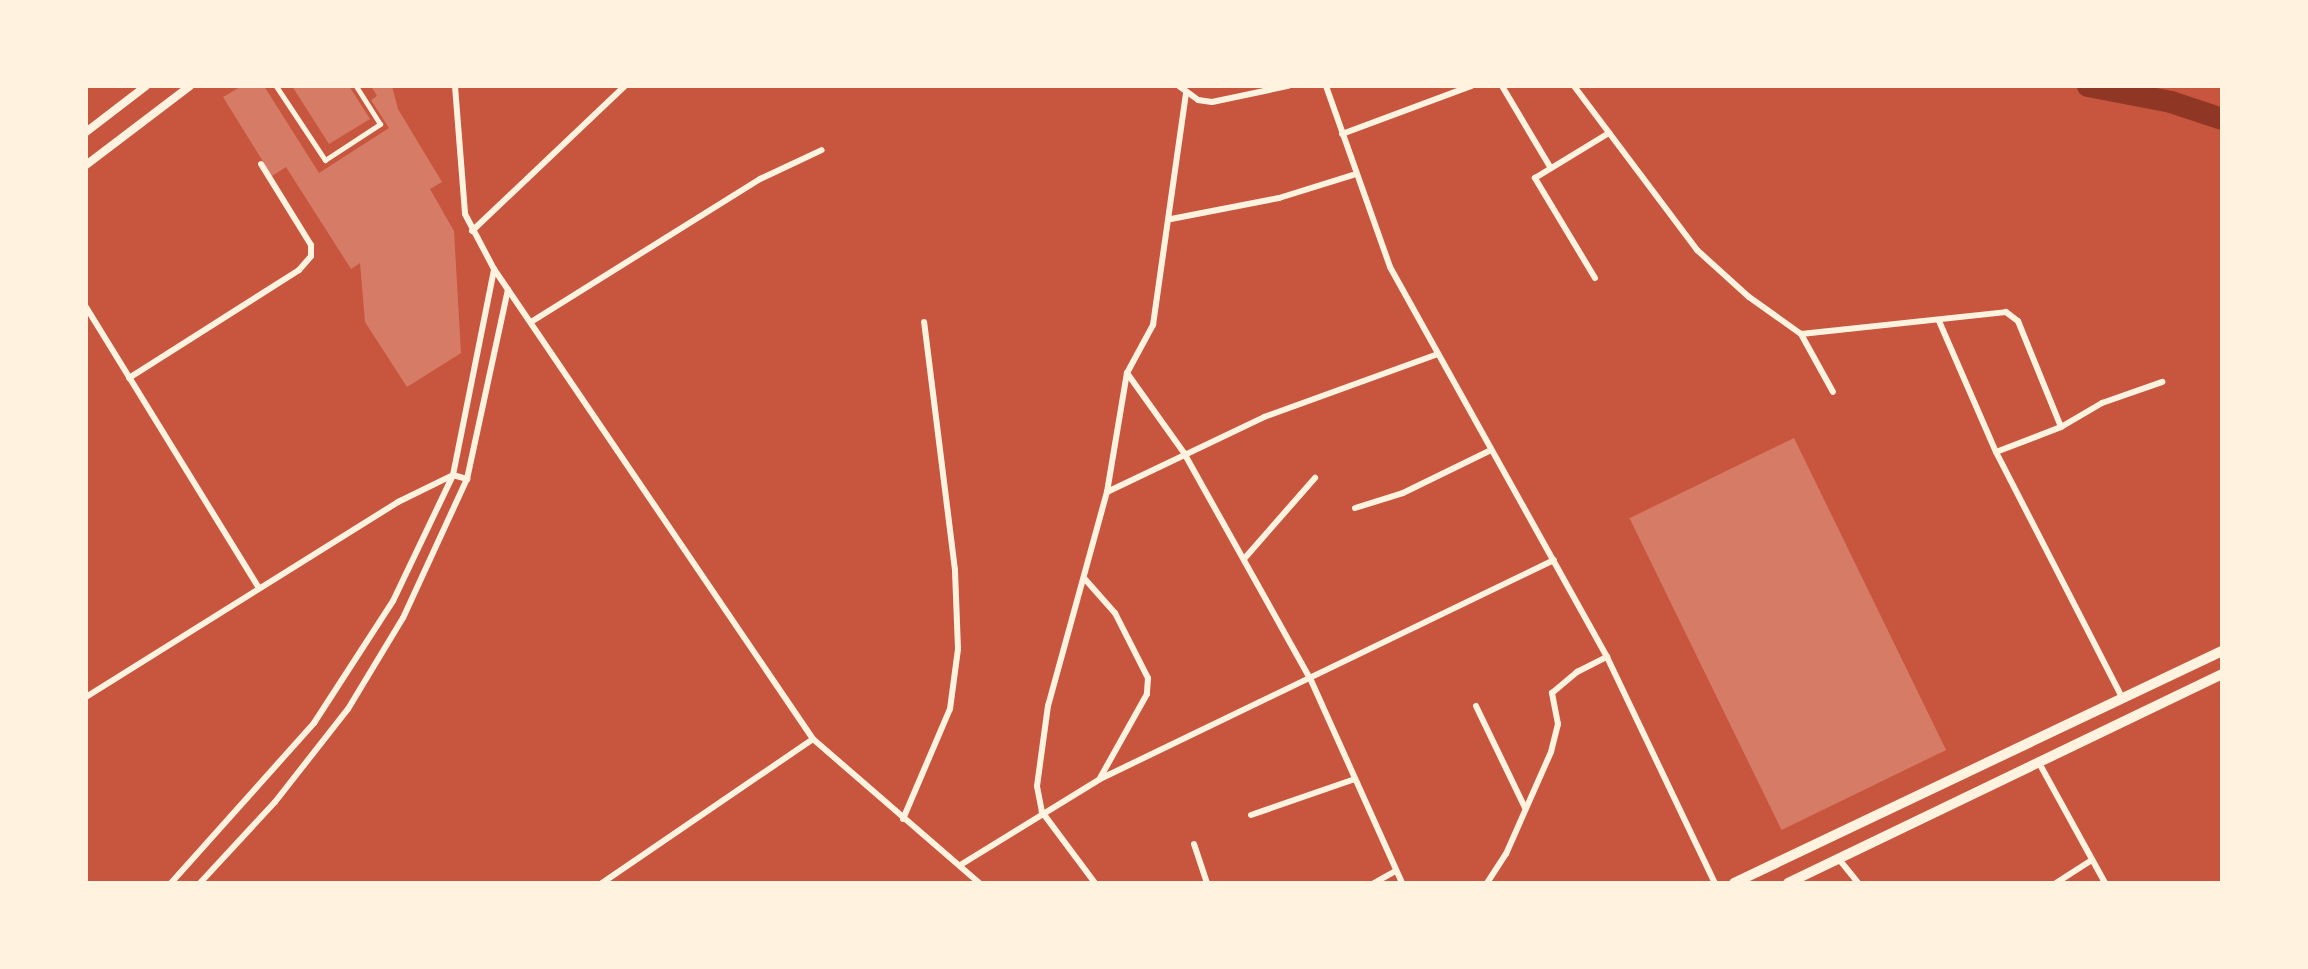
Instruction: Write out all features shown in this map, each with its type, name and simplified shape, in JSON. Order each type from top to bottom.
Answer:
[{"type":"main road","points":[[1734,883],[2222,651]]},
{"type":"main road","points":[[1788,883],[2222,674]]},
{"type":"street","points":[[86,132],[146,86]]},
{"type":"street","points":[[86,165],[190,86]]},
{"type":"street","points":[[276,86],[325,160],[380,124],[356,86]]},
{"type":"street","points":[[455,86],[465,214],[494,269],[669,533],[813,739],[903,819],[962,864],[979,883]]},
{"type":"street","points":[[472,231],[625,86]]},
{"type":"street","points":[[1179,86],[1212,102],[1288,86]]},
{"type":"street","points":[[1326,86],[1353,175],[1390,267],[1607,657],[1715,883]]},
{"type":"street","points":[[1342,134],[1471,86]]},
{"type":"street","points":[[1502,86],[1550,167]]},
{"type":"street","points":[[1574,86],[1697,250],[1749,297],[1801,334],[1833,392]]},
{"type":"street","points":[[1095,883],[1042,812],[1037,786],[1048,706],[1107,492],[1127,373],[1153,325],[1171,219],[1186,92]]},
{"type":"street","points":[[1595,278],[1535,181],[1550,167],[1609,133]]},
{"type":"street","points":[[531,322],[760,179],[822,150]]},
{"type":"street","points":[[129,378],[299,270],[311,256],[311,245],[261,164]]},
{"type":"street","points":[[1171,219],[1279,198],[1353,175]]},
{"type":"street","points":[[171,883],[314,723],[393,601],[453,475],[494,269]]},
{"type":"street","points":[[200,883],[275,802],[348,709],[403,618],[467,479],[508,289]]},
{"type":"street","points":[[86,307],[259,588]]},
{"type":"street","points":[[1801,334],[2013,316],[2061,427]]},
{"type":"street","points":[[1939,321],[1996,452],[2123,699]]},
{"type":"street","points":[[903,819],[950,709],[958,649],[954,556],[924,322]]},
{"type":"street","points":[[1107,492],[1264,417],[1438,354]]},
{"type":"street","points":[[1127,373],[1184,453],[1310,678],[1402,883]]},
{"type":"street","points":[[1996,452],[2061,427],[2102,403],[2162,382]]},
{"type":"street","points":[[1355,508],[1403,493],[1491,450]]},
{"type":"street","points":[[86,697],[259,588],[453,475],[467,479]]},
{"type":"street","points":[[1244,559],[1315,478]]},
{"type":"street","points":[[962,864],[1100,779],[1554,560]]},
{"type":"street","points":[[1084,578],[1115,613],[1148,678],[1147,694],[1100,779]]},
{"type":"street","points":[[1487,883],[1506,854],[1557,734],[1552,693],[1577,672],[1607,657]]},
{"type":"street","points":[[1476,706],[1525,808]]},
{"type":"street","points":[[602,883],[813,739]]},
{"type":"street","points":[[2038,761],[2105,883]]},
{"type":"street","points":[[1251,815],[1355,779]]},
{"type":"street","points":[[1194,844],[1207,883]]},
{"type":"street","points":[[1838,858],[1858,883]]},
{"type":"street","points":[[2056,883],[2092,860]]},
{"type":"street","points":[[1374,883],[1396,871]]},
{"type":"building","points":[[242,86],[264,86],[319,173],[389,128],[371,100],[377,96],[371,86],[392,86],[398,109],[442,182],[430,189],[454,231],[461,353],[407,387],[365,322],[360,263],[351,269],[286,167],[272,176],[223,97]]},
{"type":"building","points":[[292,86],[349,86],[370,119],[329,144]]},
{"type":"building","points":[[1794,438],[1946,750],[1782,830],[1630,518]]},
{"type":"waterway","points":[[2088,86],[2171,102],[2222,119]]}]
